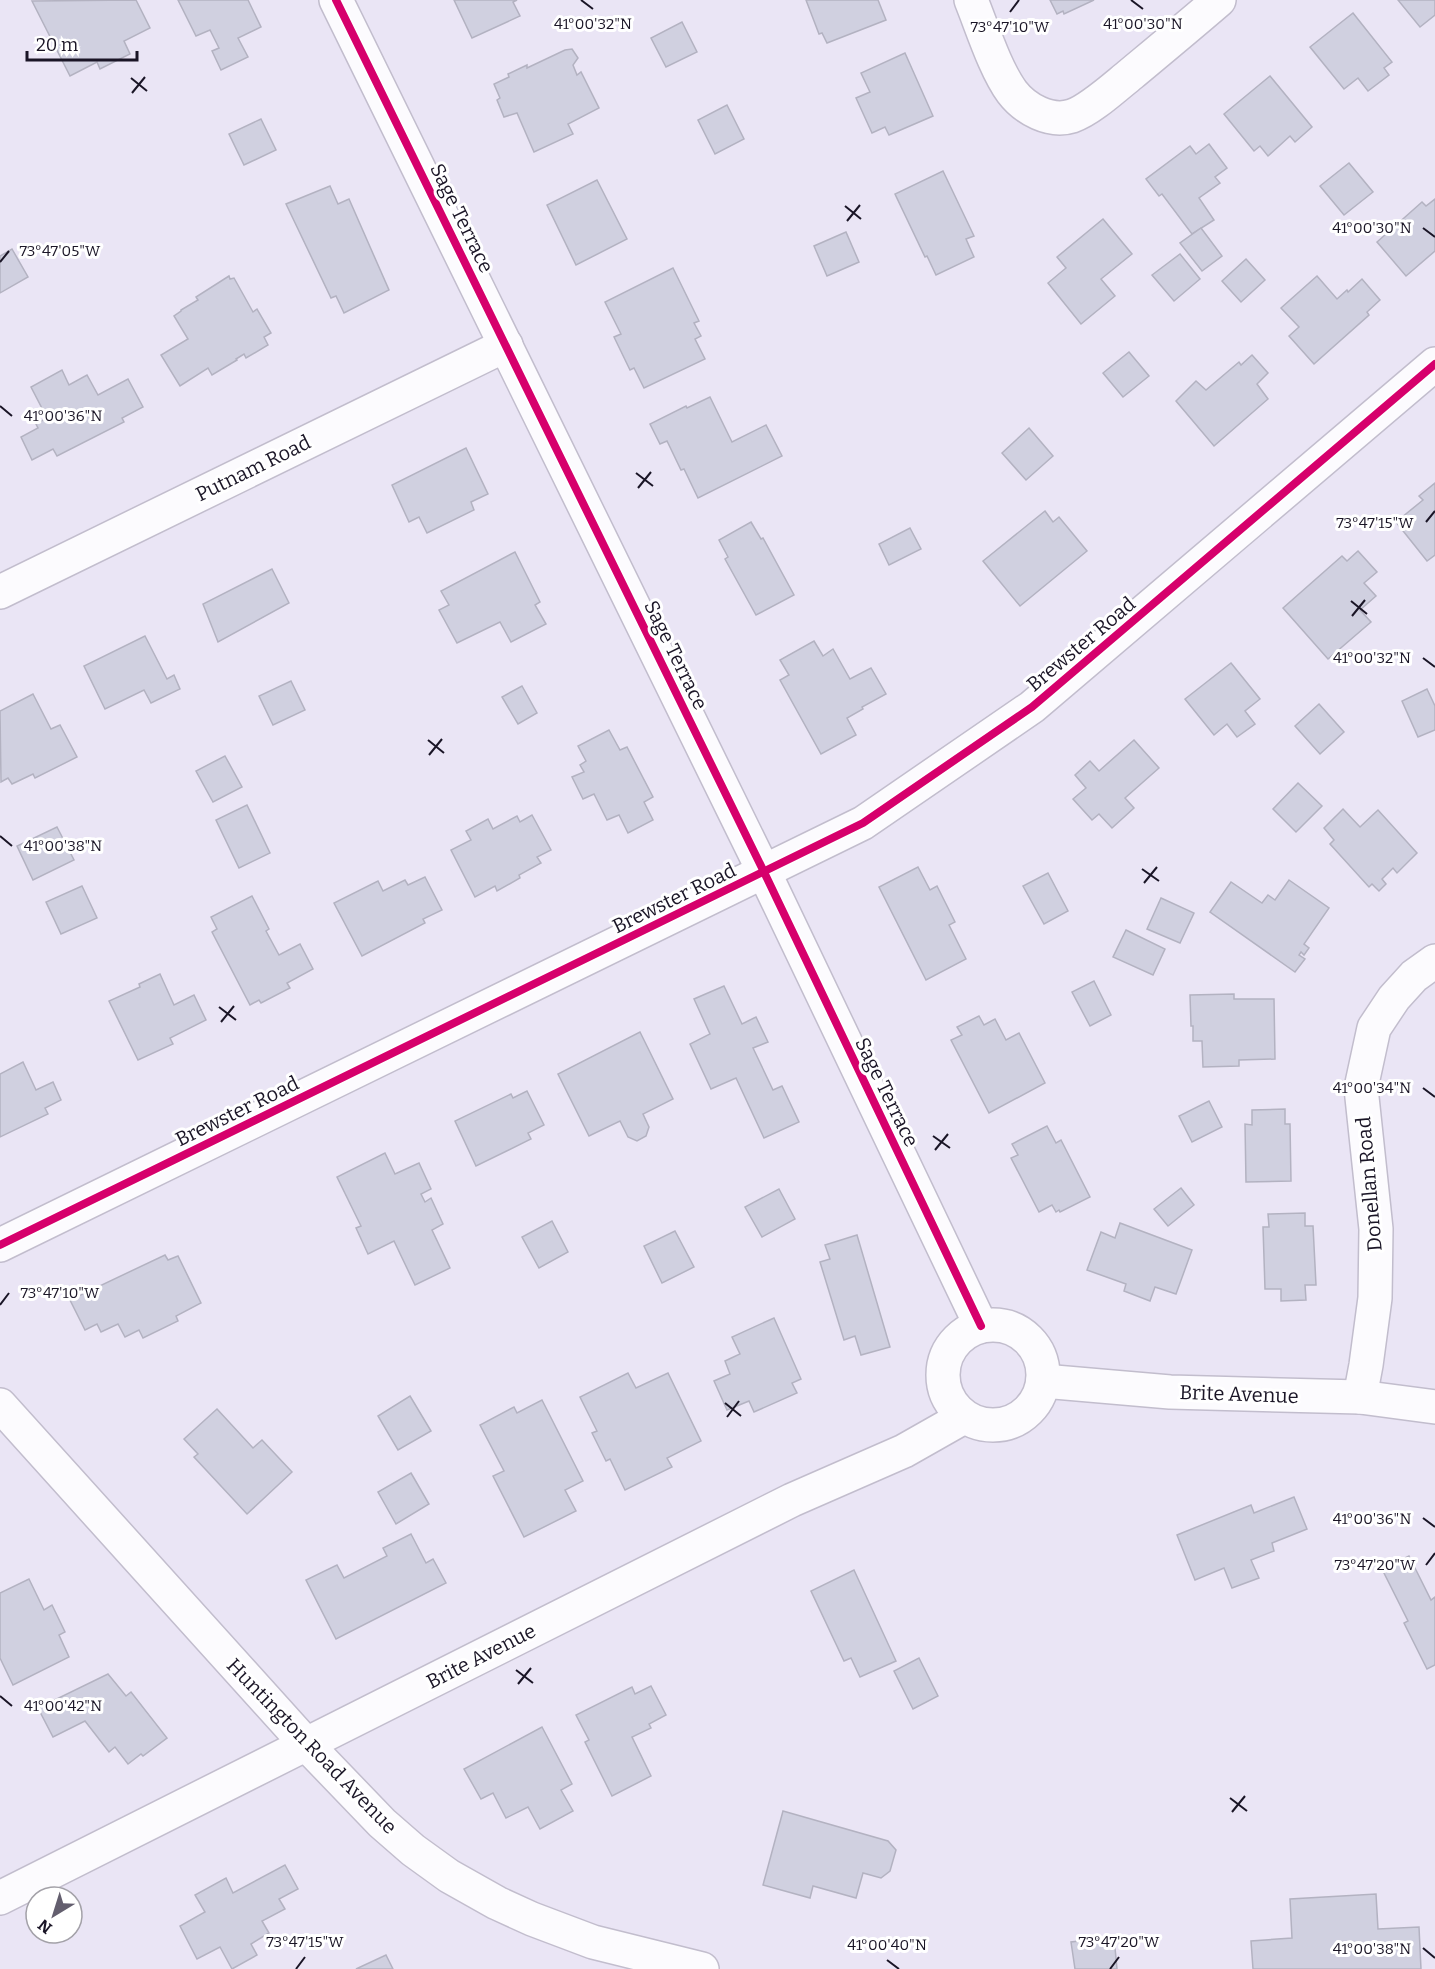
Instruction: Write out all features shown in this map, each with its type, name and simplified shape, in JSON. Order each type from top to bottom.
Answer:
[{"type":"street","name":"Sage Terrace","points":[[336,0],[764,872],[981,1326]]},
{"type":"street","points":[[971,0],[999,69],[1012,92],[1028,106],[1046,117],[1072,116],[1084,110],[1112,90],[1219,0]]},
{"type":"street","name":"Putnam Road","points":[[0,592],[506,345]]},
{"type":"street","name":"Brewster Road","points":[[0,1245],[863,823],[1032,707],[1435,364]]},
{"type":"street","name":"Donellan Road","points":[[1360,1397],[1375,1298],[1376,1229],[1360,1088],[1374,1028],[1394,998],[1414,975],[1435,961]]},
{"type":"street","points":[[992,1325],[1011,1328],[1035,1346],[1042,1364],[1043,1381],[1036,1402],[1023,1416],[1002,1425],[992,1426],[964,1417],[951,1403],[942,1379],[946,1357],[955,1341],[967,1332],[981,1326],[992,1325]]},
{"type":"street","name":"Brite Avenue","points":[[1043,1381],[1170,1392],[1360,1397],[1435,1407]]},
{"type":"street","name":"Huntington Road Avenue","points":[[0,1405],[306,1744],[382,1823],[413,1850],[449,1876],[497,1904],[532,1920],[593,1942],[702,1969]]},
{"type":"street","name":"Brite Avenue","points":[[0,1898],[792,1500],[904,1451],[964,1417]]},
{"type":"building","points":[[136,0],[150,28],[124,41],[130,54],[100,69],[97,62],[70,76],[32,1]]},
{"type":"building","points":[[178,0],[248,0],[261,27],[238,38],[248,57],[221,70],[212,51],[219,48],[210,30],[196,36]]},
{"type":"building","points":[[454,0],[517,0],[513,2],[520,16],[472,38]]},
{"type":"building","points":[[806,0],[878,0],[886,20],[827,43],[822,33],[819,34]]},
{"type":"building","points":[[1050,0],[1094,0],[1064,14],[1063,11],[1057,14]]},
{"type":"building","points":[[1398,0],[1435,0],[1435,15],[1420,27]]},
{"type":"building","points":[[1353,13],[1392,62],[1384,68],[1389,75],[1368,91],[1358,78],[1344,89],[1310,47]]},
{"type":"building","points":[[682,22],[697,52],[666,67],[651,38]]},
{"type":"building","points":[[572,49],[578,58],[573,65],[577,75],[581,72],[599,108],[568,124],[573,134],[534,152],[517,113],[504,117],[494,84],[527,65],[527,68],[565,50]]},
{"type":"building","points":[[905,53],[933,116],[889,135],[885,127],[872,133],[856,98],[870,92],[861,73]]},
{"type":"building","points":[[1270,76],[1312,127],[1295,142],[1290,136],[1268,156],[1260,146],[1254,151],[1224,114]]},
{"type":"building","points":[[727,105],[744,139],[715,154],[698,120]]},
{"type":"building","points":[[261,119],[276,150],[244,165],[229,134]]},
{"type":"building","points":[[1209,144],[1227,168],[1215,177],[1220,183],[1199,198],[1214,220],[1192,234],[1162,194],[1159,196],[1146,179],[1190,146],[1196,154]]},
{"type":"building","points":[[1349,163],[1373,192],[1344,215],[1320,186]]},
{"type":"building","points":[[943,171],[974,236],[966,239],[974,257],[936,275],[895,194]]},
{"type":"building","points":[[597,180],[627,239],[576,265],[547,205]]},
{"type":"building","points":[[330,186],[338,204],[349,199],[389,290],[344,313],[336,296],[331,298],[286,204]]},
{"type":"building","points":[[1435,199],[1435,251],[1406,276],[1377,242],[1422,202],[1426,206]]},
{"type":"building","points":[[1103,219],[1132,254],[1101,279],[1115,296],[1081,324],[1048,283],[1066,268],[1057,257]]},
{"type":"building","points":[[1201,228],[1222,256],[1202,271],[1180,243]]},
{"type":"building","points":[[846,232],[859,262],[827,276],[814,246]]},
{"type":"building","points":[[12,249],[28,277],[0,293],[0,256]]},
{"type":"building","points":[[1180,254],[1200,279],[1174,301],[1152,275]]},
{"type":"building","points":[[1246,259],[1265,280],[1241,302],[1222,281]]},
{"type":"building","points":[[673,268],[699,321],[694,323],[701,336],[695,339],[705,359],[644,388],[634,368],[630,370],[614,337],[621,334],[605,302]]},
{"type":"building","points":[[229,276],[230,279],[234,278],[253,312],[257,309],[271,333],[264,337],[268,345],[246,358],[244,354],[212,375],[208,368],[180,386],[161,355],[188,339],[174,316],[198,300],[196,297]]},
{"type":"building","points":[[1317,276],[1337,299],[1362,279],[1380,300],[1367,312],[1369,315],[1314,364],[1289,336],[1299,327],[1281,308]]},
{"type":"building","points":[[1129,352],[1149,376],[1123,397],[1103,373]]},
{"type":"building","points":[[1252,355],[1268,373],[1257,384],[1268,399],[1214,446],[1176,401],[1196,381],[1206,390],[1239,362],[1241,365]]},
{"type":"building","points":[[62,370],[69,385],[87,375],[98,395],[128,379],[143,407],[122,418],[124,422],[57,456],[53,449],[32,460],[21,437],[38,428],[36,424],[47,418],[31,387]]},
{"type":"building","points":[[710,397],[732,442],[766,425],[782,456],[698,498],[667,441],[660,444],[650,424]]},
{"type":"building","points":[[1029,428],[1053,456],[1026,480],[1002,453]]},
{"type":"building","points":[[466,448],[488,494],[471,502],[474,510],[427,533],[419,517],[409,522],[392,485]]},
{"type":"building","points":[[1435,483],[1435,555],[1427,561],[1396,522],[1423,500],[1419,496]]},
{"type":"building","points":[[1045,511],[1053,522],[1059,517],[1087,551],[1020,606],[983,561]]},
{"type":"building","points":[[751,522],[761,539],[763,538],[794,595],[756,615],[725,559],[728,557],[719,540]]},
{"type":"building","points":[[910,528],[921,549],[889,565],[879,544]]},
{"type":"building","points":[[1358,551],[1377,572],[1364,583],[1376,596],[1360,610],[1371,622],[1328,659],[1283,608],[1342,556],[1347,561]]},
{"type":"building","points":[[515,552],[540,602],[535,605],[546,624],[511,642],[500,622],[457,643],[439,610],[449,605],[441,591]]},
{"type":"building","points":[[272,569],[289,603],[218,642],[203,604]]},
{"type":"building","points":[[145,636],[167,679],[174,675],[180,689],[151,703],[144,690],[105,709],[84,666]]},
{"type":"building","points":[[814,641],[823,656],[833,649],[850,679],[871,668],[886,694],[847,718],[856,735],[821,754],[780,680],[789,675],[780,660]]},
{"type":"building","points":[[1231,663],[1260,699],[1245,711],[1255,724],[1237,737],[1227,724],[1214,735],[1185,699]]},
{"type":"building","points":[[291,681],[305,710],[273,725],[259,696]]},
{"type":"building","points":[[522,686],[537,713],[518,724],[502,697]]},
{"type":"building","points":[[1427,689],[1435,706],[1435,730],[1418,737],[1402,701]]},
{"type":"building","points":[[33,694],[51,729],[60,725],[77,757],[35,778],[33,774],[12,784],[8,778],[1,782],[0,711]]},
{"type":"building","points":[[1319,704],[1344,732],[1320,754],[1295,726]]},
{"type":"building","points":[[609,730],[620,750],[627,747],[653,797],[644,802],[653,820],[628,833],[619,815],[607,820],[594,794],[583,799],[572,777],[584,772],[580,765],[586,761],[578,746]]},
{"type":"building","points":[[1134,740],[1159,768],[1125,798],[1134,808],[1112,828],[1099,814],[1092,820],[1073,799],[1086,788],[1075,775],[1090,761],[1099,771]]},
{"type":"building","points":[[225,756],[242,787],[213,802],[196,771]]},
{"type":"building","points":[[1298,783],[1322,806],[1296,832],[1273,809]]},
{"type":"building","points":[[247,805],[270,853],[239,868],[216,820]]},
{"type":"building","points":[[1343,809],[1360,827],[1378,810],[1417,853],[1397,873],[1393,868],[1382,879],[1386,884],[1379,891],[1372,884],[1369,887],[1330,844],[1334,840],[1324,828]]},
{"type":"building","points":[[532,815],[551,850],[537,857],[541,863],[519,875],[520,878],[497,891],[495,886],[475,897],[451,850],[471,840],[466,831],[488,819],[493,829],[517,816],[520,822]]},
{"type":"building","points":[[57,827],[74,860],[33,880],[17,846]]},
{"type":"building","points":[[918,867],[930,890],[937,886],[955,922],[949,925],[966,959],[926,980],[879,887]]},
{"type":"building","points":[[1048,873],[1068,911],[1044,924],[1023,886]]},
{"type":"building","points":[[425,877],[442,910],[423,919],[425,923],[362,956],[334,903],[378,881],[383,891],[405,880],[408,885]]},
{"type":"building","points":[[1289,880],[1329,908],[1304,944],[1309,948],[1304,955],[1301,952],[1299,955],[1305,959],[1295,972],[1210,912],[1231,882],[1262,903],[1268,895],[1275,900]]},
{"type":"building","points":[[82,886],[97,918],[61,934],[46,902]]},
{"type":"building","points":[[252,896],[269,929],[266,931],[279,955],[300,944],[313,969],[287,983],[290,988],[261,1003],[259,1000],[250,1005],[212,932],[217,929],[211,917]]},
{"type":"building","points":[[1161,898],[1194,913],[1180,943],[1147,929]]},
{"type":"building","points":[[1126,930],[1165,949],[1153,975],[1113,957]]},
{"type":"building","points":[[160,974],[174,1005],[194,995],[206,1020],[170,1038],[173,1044],[138,1060],[109,1001],[140,987],[139,984]]},
{"type":"building","points":[[1094,981],[1111,1015],[1090,1026],[1072,992]]},
{"type":"building","points":[[724,986],[742,1024],[756,1017],[768,1042],[753,1048],[773,1090],[782,1086],[799,1122],[764,1138],[736,1078],[711,1089],[690,1044],[710,1034],[694,999]]},
{"type":"building","points":[[1234,994],[1234,999],[1274,999],[1275,1059],[1239,1060],[1239,1066],[1203,1067],[1202,1041],[1193,1041],[1190,995]]},
{"type":"building","points":[[979,1016],[984,1025],[995,1019],[1006,1040],[1019,1033],[1045,1083],[989,1113],[951,1040],[962,1035],[957,1027]]},
{"type":"building","points":[[640,1032],[673,1099],[643,1114],[649,1127],[646,1136],[637,1141],[628,1137],[620,1121],[589,1136],[558,1074]]},
{"type":"building","points":[[23,1062],[36,1090],[53,1082],[61,1100],[45,1108],[48,1114],[0,1137],[0,1074]]},
{"type":"building","points":[[527,1091],[544,1125],[528,1133],[531,1139],[476,1166],[455,1121],[511,1094],[513,1098]]},
{"type":"building","points":[[1209,1101],[1222,1127],[1192,1142],[1179,1116]]},
{"type":"building","points":[[1285,1109],[1285,1124],[1290,1124],[1291,1181],[1246,1182],[1245,1124],[1252,1125],[1252,1110]]},
{"type":"building","points":[[1047,1126],[1056,1143],[1061,1140],[1090,1197],[1060,1212],[1059,1210],[1056,1212],[1052,1205],[1039,1212],[1011,1158],[1018,1155],[1012,1144]]},
{"type":"building","points":[[385,1153],[395,1174],[419,1163],[431,1189],[421,1194],[425,1202],[431,1198],[443,1224],[432,1230],[450,1268],[415,1285],[394,1241],[368,1254],[356,1228],[361,1226],[337,1177]]},
{"type":"building","points":[[1181,1188],[1194,1205],[1168,1226],[1154,1209]]},
{"type":"building","points":[[779,1189],[795,1219],[762,1237],[745,1207]]},
{"type":"building","points":[[1305,1213],[1305,1226],[1313,1226],[1316,1285],[1305,1285],[1306,1300],[1281,1301],[1281,1289],[1265,1289],[1263,1227],[1269,1227],[1268,1214]]},
{"type":"building","points":[[552,1221],[568,1252],[539,1268],[522,1237]]},
{"type":"building","points":[[1120,1223],[1192,1250],[1176,1294],[1155,1287],[1150,1301],[1124,1291],[1126,1284],[1087,1270],[1101,1232],[1115,1238]]},
{"type":"building","points":[[675,1231],[694,1267],[662,1283],[644,1246]]},
{"type":"building","points":[[857,1235],[890,1347],[861,1355],[855,1336],[844,1340],[820,1262],[830,1259],[825,1245]]},
{"type":"building","points":[[165,1255],[168,1260],[178,1256],[201,1303],[176,1316],[178,1321],[143,1338],[139,1330],[125,1337],[118,1324],[101,1332],[97,1324],[85,1330],[70,1300]]},
{"type":"building","points":[[774,1318],[801,1379],[792,1383],[797,1393],[754,1412],[749,1401],[727,1410],[714,1381],[730,1374],[725,1361],[740,1354],[732,1337]]},
{"type":"building","points":[[628,1373],[636,1388],[668,1373],[701,1441],[667,1458],[672,1467],[625,1490],[610,1459],[606,1461],[592,1433],[597,1431],[580,1397]]},
{"type":"building","points":[[410,1396],[431,1431],[398,1450],[378,1416]]},
{"type":"building","points":[[542,1400],[583,1481],[565,1490],[576,1511],[524,1537],[493,1476],[504,1471],[480,1425],[514,1407],[517,1413]]},
{"type":"building","points":[[217,1409],[253,1448],[262,1440],[292,1472],[247,1514],[194,1457],[198,1454],[184,1439]]},
{"type":"building","points":[[411,1473],[429,1504],[396,1524],[378,1492]]},
{"type":"building","points":[[1294,1497],[1307,1529],[1272,1543],[1274,1551],[1251,1560],[1259,1578],[1232,1588],[1224,1568],[1195,1580],[1177,1535],[1251,1505],[1254,1513]]},
{"type":"building","points":[[411,1534],[426,1563],[433,1559],[446,1583],[336,1639],[306,1580],[337,1565],[344,1578],[387,1556],[383,1548]]},
{"type":"building","points":[[1409,1556],[1431,1600],[1435,1597],[1435,1665],[1427,1669],[1404,1623],[1408,1621],[1382,1569]]},
{"type":"building","points":[[854,1570],[896,1661],[860,1677],[851,1658],[844,1661],[811,1591]]},
{"type":"building","points":[[29,1579],[44,1610],[52,1605],[65,1632],[59,1635],[69,1657],[13,1685],[0,1658],[0,1593]]},
{"type":"building","points":[[919,1658],[938,1696],[913,1709],[894,1671]]},
{"type":"building","points":[[108,1674],[126,1696],[131,1692],[167,1738],[128,1764],[115,1747],[109,1752],[85,1721],[53,1737],[38,1708]]},
{"type":"building","points":[[651,1686],[666,1715],[649,1724],[651,1728],[632,1737],[651,1776],[612,1796],[585,1742],[589,1740],[576,1715],[632,1687],[635,1694]]},
{"type":"building","points":[[542,1727],[572,1784],[561,1790],[573,1811],[540,1829],[528,1807],[506,1818],[493,1793],[481,1799],[464,1769]]},
{"type":"building","points":[[783,1811],[888,1841],[896,1850],[890,1871],[881,1878],[863,1873],[856,1898],[813,1886],[810,1898],[763,1885]]},
{"type":"building","points":[[285,1865],[298,1889],[279,1899],[285,1909],[262,1921],[269,1933],[251,1944],[257,1955],[232,1969],[220,1947],[197,1959],[180,1926],[205,1912],[195,1895],[226,1878],[233,1893]]},
{"type":"building","points":[[1376,1894],[1378,1929],[1419,1927],[1421,1969],[1253,1969],[1251,1941],[1292,1938],[1290,1899]]},
{"type":"building","points":[[1114,1937],[1117,1969],[1075,1969],[1071,1942]]},
{"type":"building","points":[[386,1955],[393,1969],[356,1969]]},
{"type":"cycle path","points":[[336,0],[764,872],[981,1326]]},
{"type":"cycle path","points":[[0,1245],[863,823],[1032,707],[1435,364]]}]
